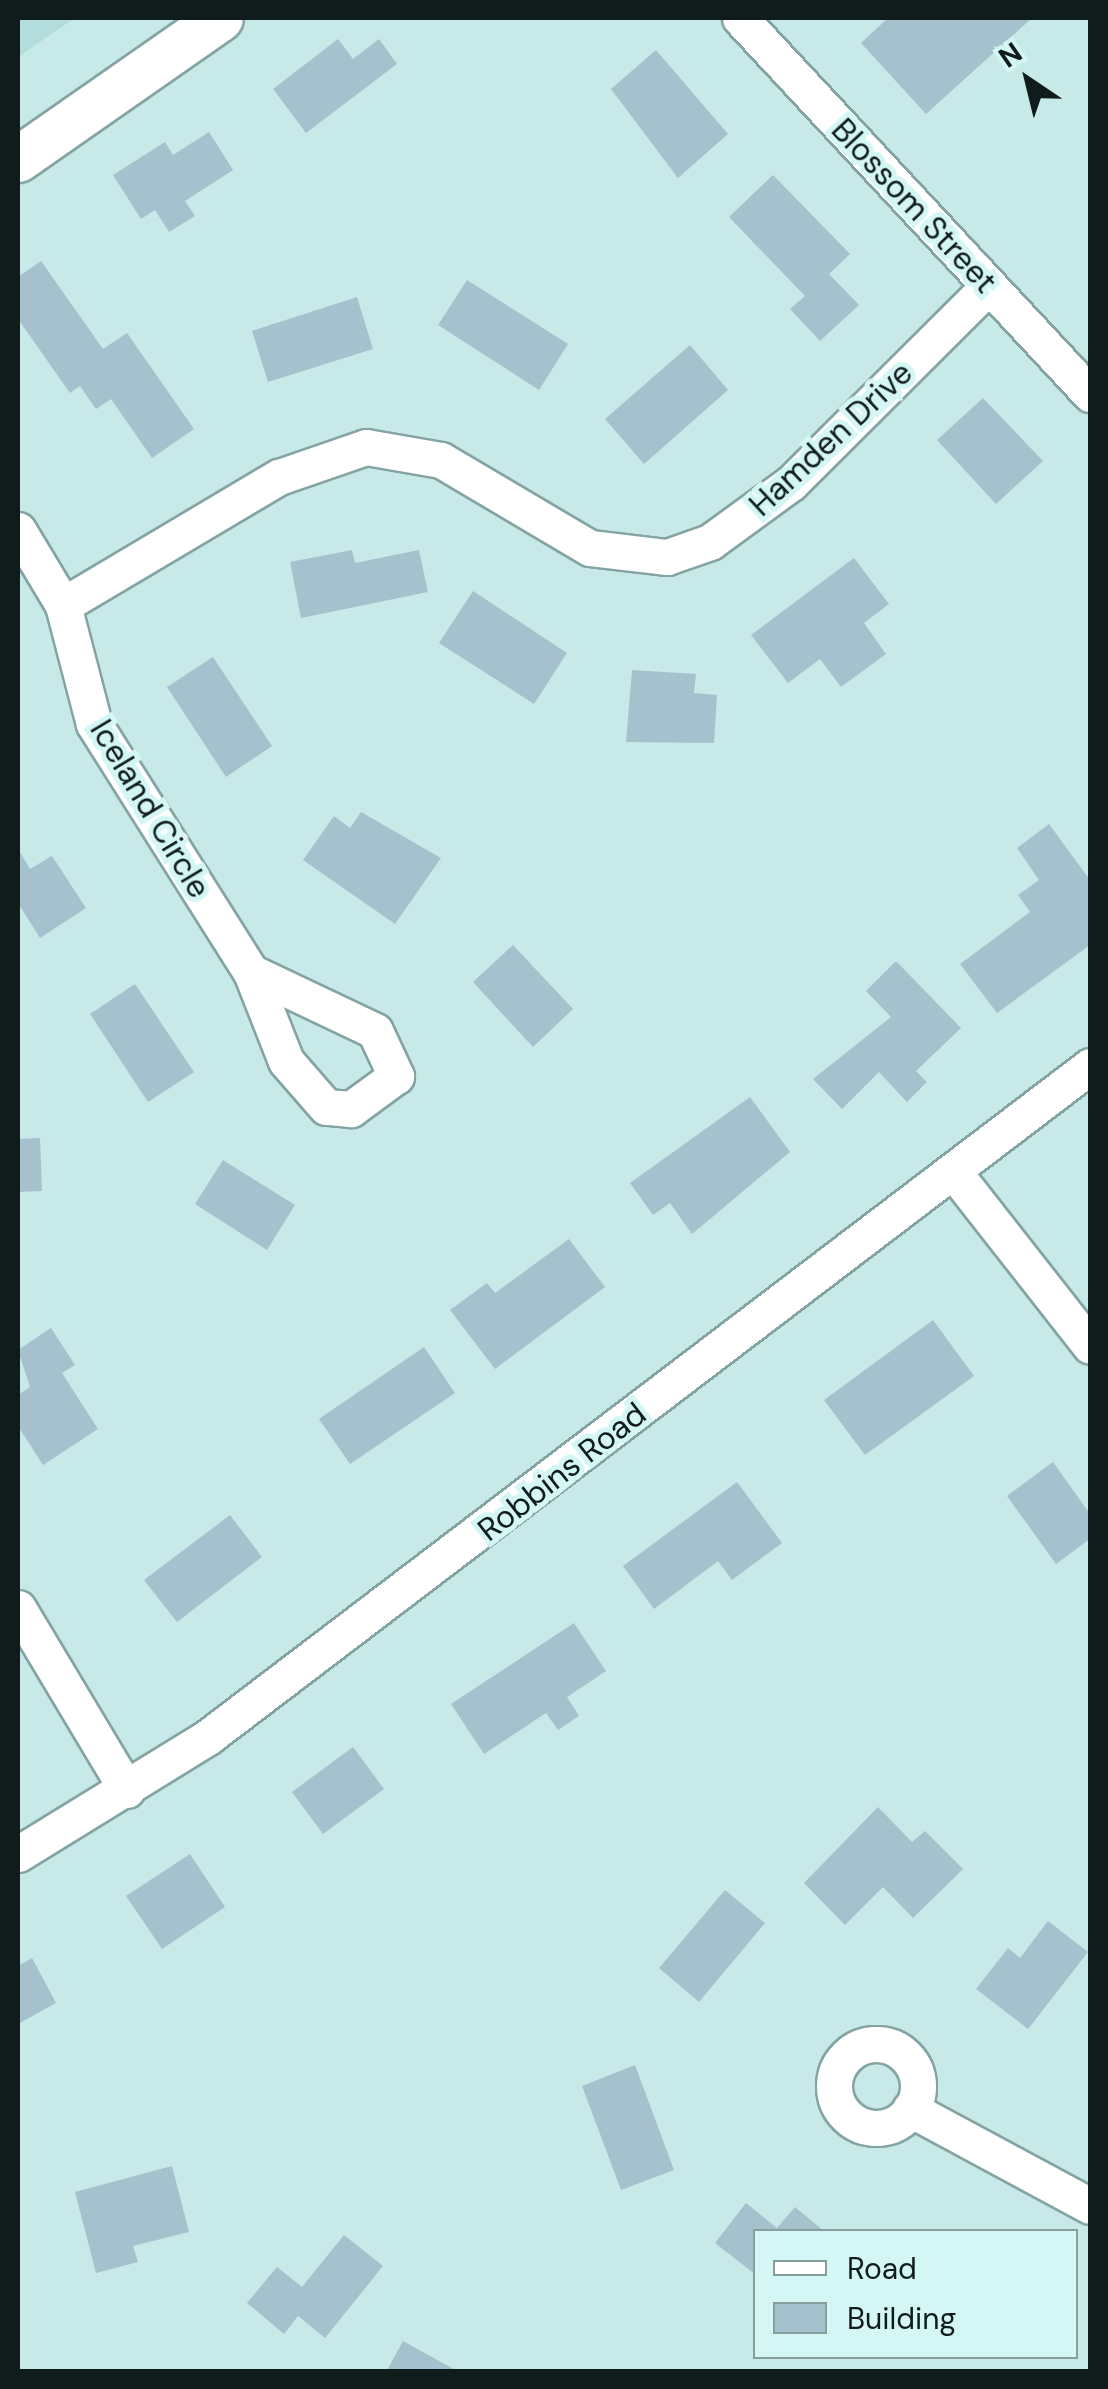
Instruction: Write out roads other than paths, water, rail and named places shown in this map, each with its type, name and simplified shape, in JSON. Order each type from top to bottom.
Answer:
[{"type":"street","points":[[18,159],[220,18]]},
{"type":"street","name":"Blossom Street","points":[[740,18],[1090,394]]},
{"type":"street","name":"Hamden Drive","points":[[62,605],[279,476],[366,447],[440,460],[590,548],[628,558],[696,547],[791,484],[988,287]]},
{"type":"street","name":"Iceland Circle","points":[[18,530],[62,605],[94,724],[251,972]]},
{"type":"street","name":"Robbins Road","points":[[18,1854],[127,1790],[454,1555],[1090,1066]]},
{"type":"street","points":[[952,1171],[1090,1346]]},
{"type":"street","points":[[18,1608],[127,1790]]},
{"type":"street","points":[[910,2109],[1090,2206]]}]
